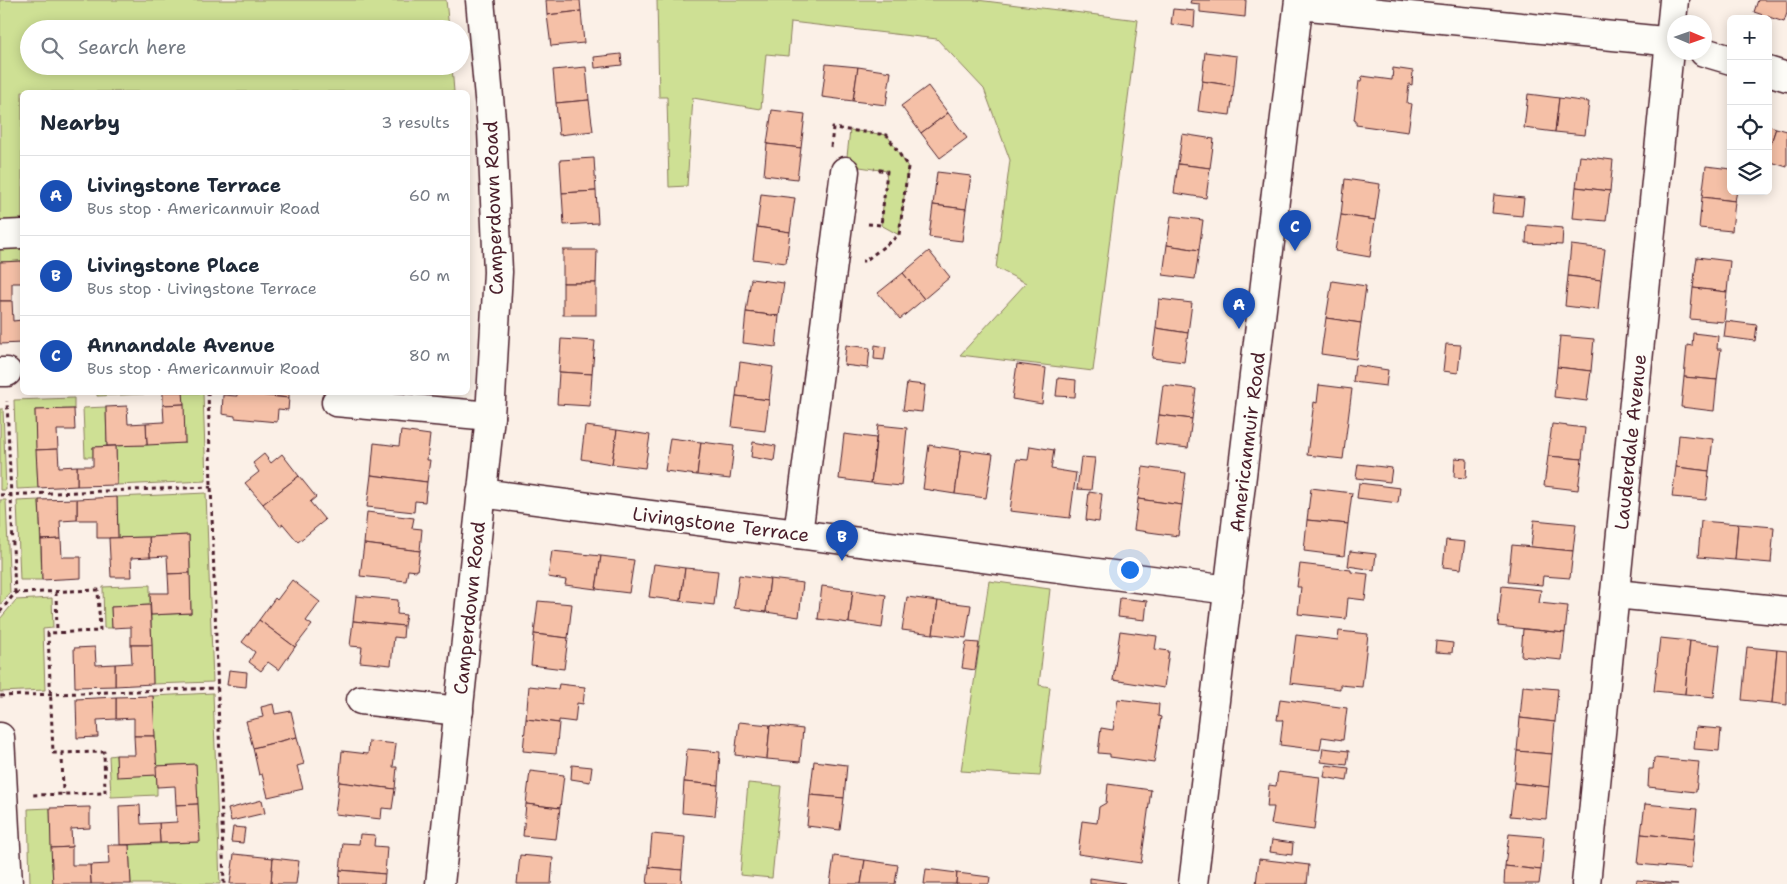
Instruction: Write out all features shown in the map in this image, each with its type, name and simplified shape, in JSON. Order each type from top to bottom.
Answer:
[{"type":"street","name":"Camperdown Road","points":[[440,884],[490,416],[498,272],[492,130],[480,0]]},
{"type":"street","name":"Lauderdale Avenue","points":[[1673,15],[1674,0]]},
{"type":"street","points":[[1299,2],[1667,41]]},
{"type":"street","name":"Americanmuir Road","points":[[1193,884],[1299,2]]},
{"type":"street","points":[[1712,54],[1727,59]]},
{"type":"street","name":"Lauderdale Avenue","points":[[1586,884],[1670,60]]},
{"type":"street","points":[[1772,72],[1787,77]]},
{"type":"street","points":[[798,534],[845,171]]},
{"type":"street","points":[[0,235],[20,234]]},
{"type":"street","points":[[336,402],[490,416]]},
{"type":"street","name":"Livingstone Terrace","points":[[482,493],[1229,590]]},
{"type":"street","points":[[1615,594],[1787,611]]},
{"type":"street","name":"Camperdown Road","points":[[362,700],[459,710]]},
{"type":"street","points":[[0,737],[8,884]]},
{"type":"path","points":[[0,612],[15,593],[5,379]]},
{"type":"path","points":[[208,395],[224,884]]},
{"type":"path","points":[[0,495],[211,487]]},
{"type":"path","points":[[3,795],[105,793],[104,752],[53,753],[50,694],[48,633],[100,631],[98,590],[15,593]]},
{"type":"path","points":[[56,592],[57,632]]},
{"type":"path","points":[[0,696],[218,688]]},
{"type":"path","points":[[62,753],[63,794]]},
{"type":"green space","points":[[0,0],[446,0],[448,20],[20,20],[20,75],[453,75],[454,90],[20,90],[20,220],[0,221]]},
{"type":"green space","points":[[657,0],[977,0],[1138,20],[1093,371],[960,355],[1026,283],[996,268],[1010,160],[984,89],[937,39],[791,22],[788,56],[766,54],[761,109],[693,98],[687,186],[669,187],[667,97],[659,97]]},
{"type":"green space","points":[[850,130],[887,135],[908,167],[899,235],[881,225],[887,171],[846,165]]},
{"type":"green space","points":[[20,246],[20,261],[0,262],[0,247]]},
{"type":"green space","points":[[183,395],[203,395],[206,481],[117,485],[116,446],[185,443]]},
{"type":"green space","points":[[74,398],[74,409],[35,410],[38,488],[17,489],[14,400]]},
{"type":"green space","points":[[106,407],[107,446],[93,447],[93,457],[85,457],[83,408]]},
{"type":"green space","points":[[0,409],[3,409],[6,490],[0,490]]},
{"type":"green space","points":[[206,493],[213,682],[153,684],[151,615],[191,613],[189,535],[118,538],[117,497]]},
{"type":"green space","points":[[0,500],[6,500],[10,593],[0,605]]},
{"type":"green space","points":[[39,500],[42,580],[20,580],[17,501]]},
{"type":"green space","points":[[989,581],[1050,589],[1039,685],[1050,687],[1040,776],[961,771]]},
{"type":"green space","points":[[150,585],[150,605],[111,607],[112,628],[104,628],[103,587]]},
{"type":"green space","points":[[52,598],[53,628],[43,629],[45,690],[0,692],[0,619],[16,600]]},
{"type":"green space","points":[[213,693],[220,884],[131,884],[129,845],[199,842],[196,764],[156,766],[153,696]]},
{"type":"green space","points":[[116,755],[118,776],[157,775],[157,795],[111,797],[109,756]]},
{"type":"green space","points":[[748,783],[781,786],[772,878],[740,875]]},
{"type":"green space","points":[[50,808],[53,884],[30,884],[28,809]]},
{"type":"building","points":[[546,0],[580,0],[581,11],[547,15]]},
{"type":"building","points":[[1191,0],[1246,0],[1245,17],[1200,12],[1200,4],[1190,3]]},
{"type":"building","points":[[1758,0],[1787,0],[1787,13],[1784,22],[1772,18],[1772,15],[1754,12]]},
{"type":"building","points":[[1173,9],[1195,11],[1194,27],[1171,24]]},
{"type":"building","points":[[581,11],[584,43],[551,46],[547,15]]},
{"type":"building","points":[[1205,52],[1237,56],[1234,86],[1202,81]]},
{"type":"building","points":[[621,54],[622,65],[595,68],[594,57]]},
{"type":"building","points":[[826,64],[858,67],[853,101],[822,97]]},
{"type":"building","points":[[586,67],[589,100],[556,103],[553,70]]},
{"type":"building","points":[[858,67],[891,72],[886,105],[853,101]]},
{"type":"building","points":[[1393,68],[1413,71],[1412,85],[1409,84],[1407,103],[1412,104],[1408,132],[1356,125],[1354,120],[1359,81],[1361,81],[1362,76],[1392,80]]},
{"type":"building","points":[[1202,81],[1234,86],[1230,115],[1198,111]]},
{"type":"building","points":[[928,86],[948,113],[921,133],[901,106]]},
{"type":"building","points":[[1528,94],[1559,98],[1555,132],[1524,128]]},
{"type":"building","points":[[1559,98],[1589,102],[1585,135],[1555,132]]},
{"type":"building","points":[[589,100],[593,131],[559,135],[556,103]]},
{"type":"building","points":[[772,110],[805,114],[801,148],[767,144]]},
{"type":"building","points":[[948,113],[967,138],[940,158],[921,133]]},
{"type":"building","points":[[1772,126],[1776,128],[1772,140]]},
{"type":"building","points":[[1776,128],[1787,131],[1787,167],[1772,162],[1772,140]]},
{"type":"building","points":[[1182,134],[1214,139],[1210,168],[1178,164]]},
{"type":"building","points":[[767,144],[801,148],[797,179],[764,175]]},
{"type":"building","points":[[1580,156],[1613,160],[1610,191],[1576,187]]},
{"type":"building","points":[[594,158],[596,191],[562,193],[560,160]]},
{"type":"building","points":[[1178,164],[1210,168],[1206,198],[1174,193]]},
{"type":"building","points":[[1706,166],[1727,169],[1727,195],[1736,195],[1735,201],[1702,197]]},
{"type":"building","points":[[937,172],[971,176],[966,209],[933,205]]},
{"type":"building","points":[[1345,179],[1380,184],[1375,220],[1341,215]]},
{"type":"building","points":[[1576,187],[1610,191],[1606,221],[1573,218]]},
{"type":"building","points":[[596,191],[598,223],[564,225],[562,193]]},
{"type":"building","points":[[761,194],[795,198],[790,232],[757,227]]},
{"type":"building","points":[[1494,195],[1524,198],[1522,216],[1492,213]]},
{"type":"building","points":[[1702,197],[1735,201],[1732,231],[1699,228]]},
{"type":"building","points":[[933,205],[966,209],[962,241],[929,237]]},
{"type":"building","points":[[1341,215],[1375,220],[1370,257],[1335,251]]},
{"type":"building","points":[[1171,216],[1203,220],[1199,250],[1167,245]]},
{"type":"building","points":[[1527,225],[1563,228],[1562,245],[1526,243]]},
{"type":"building","points":[[757,227],[790,232],[786,263],[753,259]]},
{"type":"building","points":[[1167,245],[1199,250],[1195,279],[1163,275]]},
{"type":"building","points":[[1571,245],[1605,249],[1601,280],[1568,276]]},
{"type":"building","points":[[563,250],[597,250],[596,283],[563,283]]},
{"type":"building","points":[[929,251],[950,277],[924,299],[903,273]]},
{"type":"building","points":[[1697,257],[1730,261],[1727,292],[1693,288]]},
{"type":"building","points":[[20,261],[20,283],[12,283],[12,301],[0,301],[0,262]]},
{"type":"building","points":[[903,273],[924,299],[900,319],[878,293]]},
{"type":"building","points":[[1568,276],[1601,280],[1598,310],[1565,306]]},
{"type":"building","points":[[751,279],[784,283],[779,316],[746,312]]},
{"type":"building","points":[[1332,281],[1366,286],[1361,323],[1326,318]]},
{"type":"building","points":[[563,283],[596,283],[596,315],[563,315]]},
{"type":"building","points":[[1693,288],[1727,292],[1724,322],[1690,319]]},
{"type":"building","points":[[1159,299],[1192,303],[1188,333],[1156,328]]},
{"type":"building","points":[[0,301],[12,301],[13,321],[20,320],[20,343],[0,344]]},
{"type":"building","points":[[746,312],[779,316],[776,347],[743,343]]},
{"type":"building","points":[[1326,318],[1361,323],[1356,359],[1321,354]]},
{"type":"building","points":[[1726,321],[1757,325],[1755,341],[1724,337]]},
{"type":"building","points":[[1156,328],[1188,333],[1184,362],[1152,358]]},
{"type":"building","points":[[1693,333],[1718,336],[1717,349],[1721,349],[1717,380],[1684,377],[1687,345],[1692,346]]},
{"type":"building","points":[[1560,336],[1594,339],[1591,371],[1557,367]]},
{"type":"building","points":[[561,339],[595,341],[592,374],[559,372]]},
{"type":"building","points":[[1446,344],[1461,345],[1458,373],[1443,371]]},
{"type":"building","points":[[846,345],[870,348],[868,368],[844,365]]},
{"type":"building","points":[[875,345],[886,347],[884,360],[874,359]]},
{"type":"building","points":[[740,362],[773,367],[769,400],[736,396]]},
{"type":"building","points":[[1017,364],[1046,368],[1042,404],[1012,399]]},
{"type":"building","points":[[1355,365],[1388,370],[1386,386],[1353,382]]},
{"type":"building","points":[[1557,367],[1591,371],[1587,401],[1554,397]]},
{"type":"building","points":[[559,372],[592,374],[590,406],[557,404]]},
{"type":"building","points":[[1684,377],[1717,380],[1714,411],[1681,407]]},
{"type":"building","points":[[1058,378],[1076,380],[1075,397],[1056,396]]},
{"type":"building","points":[[907,383],[925,385],[922,412],[903,410]]},
{"type":"building","points":[[1163,385],[1196,389],[1192,419],[1159,415]]},
{"type":"building","points":[[1319,385],[1352,389],[1343,459],[1307,455],[1314,402],[1317,403]]},
{"type":"building","points":[[163,395],[183,395],[184,404],[163,405]]},
{"type":"building","points":[[223,395],[258,395],[289,398],[288,410],[278,409],[277,422],[235,418],[235,416],[222,414]]},
{"type":"building","points":[[263,395],[289,395],[289,398]]},
{"type":"building","points":[[736,396],[769,400],[765,431],[732,427]]},
{"type":"building","points":[[184,404],[185,443],[147,445],[146,423],[164,422],[163,405]]},
{"type":"building","points":[[127,406],[128,424],[146,423],[147,445],[107,446],[106,407]]},
{"type":"building","points":[[74,409],[75,430],[57,430],[58,449],[36,450],[35,410]]},
{"type":"building","points":[[1159,415],[1192,419],[1188,448],[1155,444]]},
{"type":"building","points":[[1552,424],[1585,428],[1582,459],[1548,456]]},
{"type":"building","points":[[878,425],[907,428],[901,486],[871,483]]},
{"type":"building","points":[[585,426],[617,430],[612,464],[581,459]]},
{"type":"building","points":[[617,430],[650,435],[645,468],[612,464]]},
{"type":"building","points":[[401,431],[430,435],[427,460],[430,460],[427,482],[371,475],[374,443],[399,446]]},
{"type":"building","points":[[844,434],[876,438],[871,483],[839,479]]},
{"type":"building","points":[[1679,435],[1713,439],[1709,471],[1676,467]]},
{"type":"building","points":[[670,438],[701,442],[697,475],[665,471]]},
{"type":"building","points":[[701,442],[734,446],[730,479],[697,475]]},
{"type":"building","points":[[753,442],[776,446],[774,461],[751,457]]},
{"type":"building","points":[[929,445],[961,450],[955,494],[923,489]]},
{"type":"building","points":[[116,446],[117,485],[77,486],[77,466],[93,466],[93,447]]},
{"type":"building","points":[[1030,446],[1054,450],[1051,469],[1076,473],[1070,518],[1010,511],[1017,459],[1028,460]]},
{"type":"building","points":[[58,449],[59,467],[77,466],[77,486],[38,488],[36,450]]},
{"type":"building","points":[[961,450],[993,454],[986,498],[955,494]]},
{"type":"building","points":[[264,454],[271,463],[282,454],[299,476],[263,504],[245,483],[259,472],[253,463]]},
{"type":"building","points":[[1548,456],[1582,459],[1578,490],[1544,486]]},
{"type":"building","points":[[1081,457],[1095,458],[1091,490],[1077,489]]},
{"type":"building","points":[[1455,458],[1467,459],[1466,478],[1454,477]]},
{"type":"building","points":[[1358,464],[1392,468],[1390,482],[1356,478]]},
{"type":"building","points":[[1143,467],[1186,473],[1182,505],[1138,499]]},
{"type":"building","points":[[1676,467],[1709,471],[1706,500],[1672,497]]},
{"type":"building","points":[[371,475],[427,482],[425,502],[415,501],[414,512],[367,507]]},
{"type":"building","points":[[299,476],[316,497],[310,502],[325,520],[298,542],[283,524],[280,526],[263,504]]},
{"type":"building","points":[[1359,483],[1400,488],[1398,503],[1357,498]]},
{"type":"building","points":[[1311,488],[1352,493],[1348,524],[1307,520]]},
{"type":"building","points":[[1089,492],[1102,494],[1099,522],[1086,520]]},
{"type":"building","points":[[117,497],[118,538],[97,538],[97,520],[77,520],[77,499]]},
{"type":"building","points":[[77,499],[77,520],[60,521],[61,539],[41,540],[39,500]]},
{"type":"building","points":[[1138,499],[1182,505],[1178,536],[1134,530]]},
{"type":"building","points":[[367,512],[414,518],[412,528],[422,529],[420,551],[364,544]]},
{"type":"building","points":[[1307,520],[1348,524],[1344,556],[1304,551]]},
{"type":"building","points":[[1534,520],[1576,524],[1573,551],[1531,547]]},
{"type":"building","points":[[1701,521],[1738,524],[1735,560],[1698,557]]},
{"type":"building","points":[[1738,524],[1774,527],[1771,563],[1735,560]]},
{"type":"building","points":[[189,535],[190,573],[168,574],[167,556],[150,557],[149,537]]},
{"type":"building","points":[[149,537],[150,557],[131,558],[132,577],[111,577],[109,538]]},
{"type":"building","points":[[61,539],[62,557],[81,557],[81,578],[42,580],[41,540]]},
{"type":"building","points":[[1446,540],[1465,542],[1461,569],[1443,567]]},
{"type":"building","points":[[364,544],[420,551],[417,571],[408,570],[406,581],[360,576]]},
{"type":"building","points":[[1512,545],[1573,551],[1570,578],[1543,576],[1542,585],[1508,582]]},
{"type":"building","points":[[552,551],[601,556],[596,589],[565,585],[566,580],[548,577]]},
{"type":"building","points":[[1350,551],[1376,554],[1374,570],[1348,566]]},
{"type":"building","points":[[601,556],[634,560],[629,593],[596,589]]},
{"type":"building","points":[[654,564],[685,568],[681,601],[649,597]]},
{"type":"building","points":[[1300,564],[1368,574],[1365,600],[1348,598],[1346,619],[1298,614],[1301,587],[1297,587]]},
{"type":"building","points":[[685,568],[718,571],[714,605],[681,601]]},
{"type":"building","points":[[190,573],[191,613],[151,615],[150,593],[169,593],[168,574]]},
{"type":"building","points":[[739,575],[770,579],[766,612],[734,608]]},
{"type":"building","points":[[770,579],[803,583],[799,617],[766,612]]},
{"type":"building","points":[[292,580],[320,602],[306,621],[312,625],[295,647],[259,620],[275,598],[277,600]]},
{"type":"building","points":[[822,586],[853,590],[849,623],[818,619]]},
{"type":"building","points":[[1502,586],[1541,590],[1539,603],[1568,606],[1565,633],[1498,626]]},
{"type":"building","points":[[853,590],[886,595],[882,628],[849,623]]},
{"type":"building","points":[[356,596],[398,600],[397,614],[406,615],[404,626],[353,621]]},
{"type":"building","points":[[907,597],[938,601],[933,634],[902,630]]},
{"type":"building","points":[[1120,598],[1147,601],[1145,620],[1118,617]]},
{"type":"building","points":[[538,601],[572,604],[568,638],[534,634]]},
{"type":"building","points":[[938,601],[971,605],[966,638],[933,634]]},
{"type":"building","points":[[150,605],[152,645],[131,645],[131,627],[112,628],[111,607]]},
{"type":"building","points":[[259,620],[295,647],[279,670],[268,662],[261,671],[249,662],[255,652],[242,642]]},
{"type":"building","points":[[353,621],[404,626],[403,638],[394,637],[391,665],[360,662],[362,647],[350,646]]},
{"type":"building","points":[[1523,629],[1565,633],[1562,660],[1521,656]]},
{"type":"building","points":[[1120,631],[1157,636],[1155,649],[1169,651],[1164,688],[1113,680]]},
{"type":"building","points":[[1339,631],[1368,634],[1362,687],[1340,685],[1340,689],[1290,683],[1296,635],[1338,640]]},
{"type":"building","points":[[534,634],[568,638],[564,669],[531,665]]},
{"type":"building","points":[[1660,638],[1690,641],[1685,694],[1654,691]]},
{"type":"building","points":[[1436,641],[1453,643],[1452,653],[1435,652]]},
{"type":"building","points":[[1690,641],[1720,645],[1714,697],[1685,694]]},
{"type":"building","points":[[966,642],[979,643],[975,670],[962,668]]},
{"type":"building","points":[[131,645],[152,645],[153,684],[115,686],[115,664],[132,663]]},
{"type":"building","points":[[95,647],[96,665],[115,664],[115,686],[75,687],[74,648]]},
{"type":"building","points":[[1747,647],[1777,650],[1772,703],[1742,700]]},
{"type":"building","points":[[1777,650],[1787,651],[1787,705],[1772,703]]},
{"type":"building","points":[[229,670],[247,672],[246,687],[227,685]]},
{"type":"building","points":[[559,684],[585,687],[583,704],[577,703],[575,722],[559,720],[559,723],[526,719],[529,686],[558,689]]},
{"type":"building","points":[[1523,686],[1558,689],[1555,722],[1520,718]]},
{"type":"building","points":[[153,696],[155,736],[134,736],[134,718],[116,719],[116,697]]},
{"type":"building","points":[[116,697],[116,719],[97,720],[98,737],[77,738],[76,699]]},
{"type":"building","points":[[1118,699],[1159,704],[1158,716],[1161,717],[1154,763],[1110,757],[1110,754],[1098,753],[1101,728],[1113,730]]},
{"type":"building","points":[[1280,699],[1347,708],[1343,740],[1322,737],[1320,750],[1280,745],[1283,720],[1277,720]]},
{"type":"building","points":[[273,704],[275,714],[291,711],[297,737],[253,748],[246,721],[263,717],[261,707]]},
{"type":"building","points":[[1520,718],[1555,722],[1552,754],[1517,751]]},
{"type":"building","points":[[526,719],[559,723],[556,754],[523,751]]},
{"type":"building","points":[[739,722],[770,725],[767,759],[735,755]]},
{"type":"building","points":[[770,725],[803,729],[800,762],[767,759]]},
{"type":"building","points":[[1696,727],[1721,729],[1719,751],[1694,749]]},
{"type":"building","points":[[134,736],[155,736],[157,775],[117,777],[116,755],[135,755]]},
{"type":"building","points":[[297,737],[304,764],[297,766],[303,789],[268,797],[262,774],[259,775],[253,748]]},
{"type":"building","points":[[369,741],[396,744],[393,767],[397,767],[395,789],[339,782],[342,751],[368,754]]},
{"type":"building","points":[[1323,748],[1349,751],[1347,765],[1321,762]]},
{"type":"building","points":[[687,749],[720,752],[718,785],[684,782]]},
{"type":"building","points":[[1517,751],[1552,754],[1549,787],[1514,783]]},
{"type":"building","points":[[1654,758],[1699,762],[1696,792],[1648,787],[1649,769],[1653,769]]},
{"type":"building","points":[[814,761],[847,765],[844,798],[810,795]]},
{"type":"building","points":[[196,764],[198,804],[176,805],[175,786],[157,787],[156,766]]},
{"type":"building","points":[[572,765],[592,767],[590,782],[571,779]]},
{"type":"building","points":[[1326,765],[1349,768],[1347,781],[1324,777]]},
{"type":"building","points":[[530,771],[564,775],[560,808],[526,804]]},
{"type":"building","points":[[1278,772],[1320,777],[1314,830],[1271,824],[1274,807],[1267,807],[1269,785],[1276,786]]},
{"type":"building","points":[[339,782],[395,789],[392,809],[382,808],[381,819],[335,814]]},
{"type":"building","points":[[684,782],[718,785],[715,816],[682,813]]},
{"type":"building","points":[[1514,783],[1549,787],[1546,819],[1510,816]]},
{"type":"building","points":[[1108,784],[1151,790],[1141,863],[1078,854],[1082,821],[1097,823],[1099,807],[1106,803]]},
{"type":"building","points":[[810,795],[844,798],[840,830],[807,826]]},
{"type":"building","points":[[262,800],[265,813],[231,821],[228,809]]},
{"type":"building","points":[[198,804],[200,842],[160,843],[159,823],[177,822],[176,805]]},
{"type":"building","points":[[526,804],[560,808],[556,839],[523,836]]},
{"type":"building","points":[[1645,804],[1697,809],[1694,839],[1641,834]]},
{"type":"building","points":[[140,805],[141,824],[159,823],[160,843],[120,845],[119,806]]},
{"type":"building","points":[[90,807],[90,828],[71,829],[72,847],[51,848],[50,808]]},
{"type":"building","points":[[233,827],[245,828],[243,843],[231,842]]},
{"type":"building","points":[[360,834],[375,835],[374,846],[387,847],[385,874],[340,870],[343,843],[359,844]]},
{"type":"building","points":[[652,834],[685,837],[682,870],[649,867]]},
{"type":"building","points":[[1509,834],[1544,837],[1541,870],[1505,866]]},
{"type":"building","points":[[1641,834],[1694,839],[1691,869],[1638,864]]},
{"type":"building","points":[[1272,840],[1293,843],[1292,855],[1270,852]]},
{"type":"building","points":[[108,845],[129,845],[131,884],[91,884],[90,865],[109,864]]},
{"type":"building","points":[[72,847],[72,865],[90,865],[91,884],[53,884],[51,848]]},
{"type":"building","points":[[234,854],[273,858],[271,884],[230,884]]},
{"type":"building","points":[[520,855],[553,858],[551,884],[517,884]]},
{"type":"building","points":[[834,856],[865,860],[861,884],[830,884]]},
{"type":"building","points":[[273,858],[299,861],[296,884],[271,884]]},
{"type":"building","points":[[1259,859],[1309,865],[1307,884],[1256,884]]},
{"type":"building","points":[[865,860],[898,865],[895,884],[861,884]]},
{"type":"building","points":[[1505,866],[1541,870],[1539,884],[1504,884]]},
{"type":"building","points":[[649,867],[682,870],[681,884],[647,884]]},
{"type":"building","points":[[926,869],[957,873],[956,884],[924,884]]},
{"type":"building","points":[[340,870],[385,874],[384,884],[339,884]]},
{"type":"building","points":[[957,873],[990,877],[989,884],[956,884]]},
{"type":"building","points":[[1090,878],[1125,883],[1125,884],[1090,884]]},
{"type":"building","points":[[1637,880],[1678,884],[1636,884]]},
{"type":"place","name":"Annandale Avenue","points":[[1295,251]]},
{"type":"place","name":"Livingstone Terrace","points":[[1239,329]]},
{"type":"place","name":"Livingstone Place","points":[[842,561]]}]
